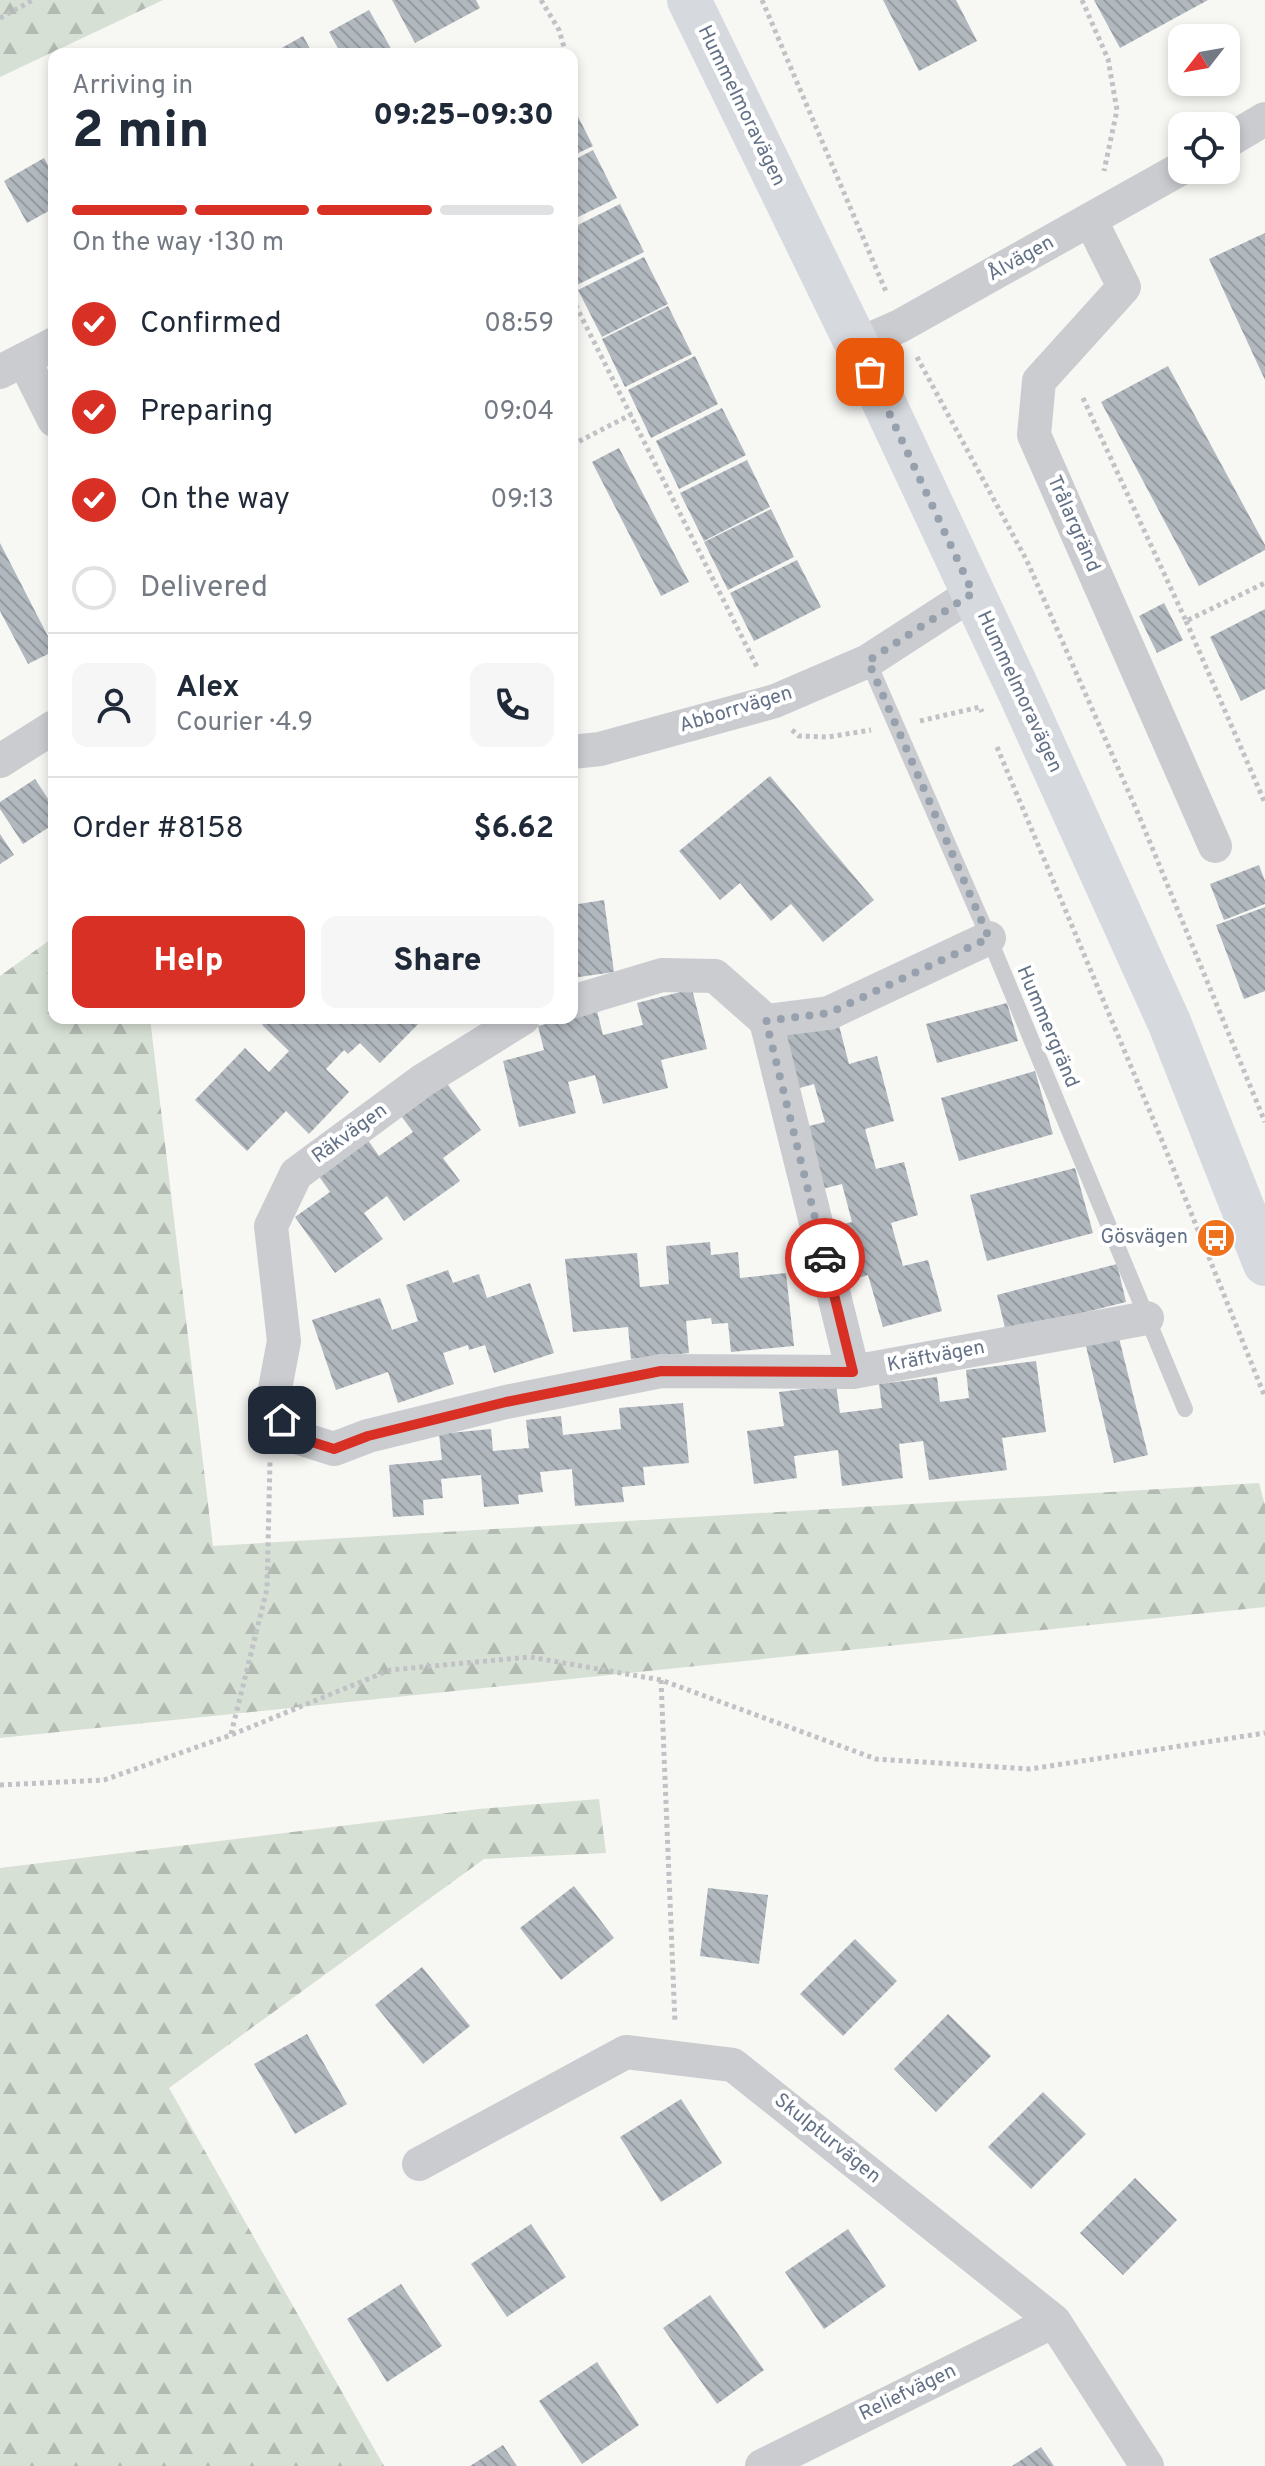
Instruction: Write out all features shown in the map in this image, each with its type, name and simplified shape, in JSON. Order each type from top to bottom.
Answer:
[{"type":"street","name":"Hummelmoravägen","points":[[689,0],[857,345],[1169,1022],[1265,1264]]},
{"type":"street","points":[[1240,134],[1265,119]]},
{"type":"street","name":"Ålvägen","points":[[857,345],[900,326],[1168,176]]},
{"type":"street","name":"Trålargränd","points":[[1091,221],[1124,287],[1039,381],[1034,435],[1215,846]]},
{"type":"street","points":[[48,347],[12,366],[48,412]]},
{"type":"street","name":"Abborrvägen","points":[[578,751],[600,749],[775,701],[868,661],[973,593]]},
{"type":"street","points":[[0,761],[48,731]]},
{"type":"street","points":[[766,1021],[829,1013],[989,938]]},
{"type":"street","points":[[578,1000],[662,975],[715,976],[766,1021],[853,1372]]},
{"type":"street","name":"Räkvägen","points":[[272,1405],[284,1341],[271,1226],[296,1174],[422,1081],[513,1024]]},
{"type":"street","name":"Kräftvägen","points":[[272,1405],[293,1436],[334,1449],[368,1436],[506,1402],[661,1371],[853,1372],[1147,1318]]},
{"type":"street","name":"Skulpturvägen","points":[[419,2164],[626,2052],[733,2065],[1054,2321],[1147,2466]]},
{"type":"street","name":"Reliefvägen","points":[[762,2466],[1054,2321]]},
{"type":"lane","name":"Hummergränd","points":[[868,661],[989,938],[1185,1409]]},
{"type":"path","points":[[0,18],[33,0]]},
{"type":"path","points":[[541,0],[559,30],[564,48]]},
{"type":"path","points":[[762,0],[900,326],[1027,561],[1137,811],[1265,1122]]},
{"type":"path","points":[[1082,0],[1108,59],[1117,110],[1091,221]]},
{"type":"path","points":[[578,310],[788,725],[799,736],[828,737],[898,726],[980,707],[986,722]]},
{"type":"path","points":[[1083,398],[1186,621],[1265,803]]},
{"type":"path","points":[[578,442],[632,414]]},
{"type":"path","points":[[1186,621],[1265,583]]},
{"type":"path","points":[[992,737],[1156,1124],[1265,1397]]},
{"type":"path","points":[[231,1735],[267,1589],[272,1405]]},
{"type":"path","points":[[0,1785],[104,1780],[231,1735],[390,1670],[530,1657],[661,1680],[876,1759],[1030,1769],[1265,1733]]},
{"type":"path","points":[[661,1680],[676,2058]]},
{"type":"green space","points":[[0,0],[163,0],[61,48],[48,48],[48,54],[0,77]]},
{"type":"green space","points":[[48,941],[48,1024],[151,1024],[213,1546],[1259,1483],[1265,1505],[1265,1607],[0,1738],[0,976]]},
{"type":"green space","points":[[599,1799],[606,1853],[484,1859],[169,2088],[384,2466],[0,2466],[0,1868],[479,1809]]},
{"type":"building","points":[[392,0],[476,0],[480,8],[415,43]]},
{"type":"building","points":[[883,0],[956,0],[977,41],[919,71]]},
{"type":"building","points":[[1094,0],[1208,0],[1120,48]]},
{"type":"building","points":[[369,10],[391,48],[338,48],[329,32]]},
{"type":"building","points":[[303,36],[310,48],[282,48]]},
{"type":"building","points":[[578,117],[593,146],[578,153]]},
{"type":"building","points":[[593,150],[617,198],[578,217],[578,158]]},
{"type":"building","points":[[44,158],[48,165],[48,211],[27,223],[4,181]]},
{"type":"building","points":[[620,204],[644,252],[578,285],[578,225]]},
{"type":"building","points":[[1265,233],[1265,380],[1209,259]]},
{"type":"building","points":[[644,257],[668,304],[602,337],[578,290]]},
{"type":"building","points":[[668,306],[692,354],[625,387],[602,339]]},
{"type":"building","points":[[695,356],[718,404],[651,438],[628,390]]},
{"type":"building","points":[[1168,366],[1265,545],[1265,550],[1199,586],[1101,402]]},
{"type":"building","points":[[722,408],[746,455],[679,489],[656,441]]},
{"type":"building","points":[[619,448],[689,582],[661,596],[592,462]]},
{"type":"building","points":[[747,460],[770,507],[704,541],[680,493]]},
{"type":"building","points":[[771,509],[794,557],[728,590],[704,542]]},
{"type":"building","points":[[0,543],[48,636],[48,654],[28,664],[0,611]]},
{"type":"building","points":[[797,560],[821,607],[754,641],[730,593]]},
{"type":"building","points":[[1164,603],[1183,640],[1157,653],[1139,616]]},
{"type":"building","points":[[1265,609],[1265,689],[1241,701],[1210,637]]},
{"type":"building","points":[[770,776],[874,900],[823,942],[791,904],[771,921],[740,883],[720,900],[679,851]]},
{"type":"building","points":[[35,779],[48,799],[48,828],[23,844],[0,809],[0,802]]},
{"type":"building","points":[[0,834],[14,855],[0,864]]},
{"type":"building","points":[[1259,865],[1265,881],[1265,904],[1224,920],[1210,884]]},
{"type":"building","points":[[604,900],[614,972],[578,977],[578,904]]},
{"type":"building","points":[[1265,907],[1265,991],[1244,999],[1216,925]]},
{"type":"building","points":[[692,989],[707,1049],[661,1060],[668,1088],[603,1104],[595,1075],[568,1082],[576,1113],[519,1127],[503,1061],[544,1050],[538,1026],[578,1024],[578,1016],[597,1011],[603,1035],[643,1025],[637,1003]]},
{"type":"building","points":[[1007,1003],[1018,1041],[937,1063],[926,1024]]},
{"type":"building","points":[[837,1018],[849,1064],[877,1056],[894,1121],[865,1129],[876,1169],[904,1162],[918,1215],[891,1223],[903,1266],[928,1260],[942,1311],[883,1327],[868,1275],[841,1283],[827,1228],[852,1222],[842,1184],[818,1190],[801,1128],[825,1122],[814,1084],[792,1090],[777,1034]]},
{"type":"building","points":[[418,1024],[380,1063],[360,1043],[348,1054],[344,1050],[326,1069],[349,1092],[309,1134],[286,1111],[247,1151],[195,1100],[245,1048],[269,1072],[289,1051],[262,1025]]},
{"type":"building","points":[[1035,1071],[1053,1134],[959,1161],[941,1098]]},
{"type":"building","points":[[445,1081],[481,1130],[443,1158],[460,1181],[404,1221],[387,1196],[364,1213],[383,1239],[335,1273],[295,1217],[330,1192],[316,1172],[365,1136],[379,1156],[413,1132],[399,1113]]},
{"type":"building","points":[[1075,1168],[1093,1233],[987,1261],[970,1195]]},
{"type":"building","points":[[710,1242],[711,1255],[738,1252],[740,1278],[786,1273],[794,1346],[731,1352],[728,1323],[712,1324],[711,1318],[686,1321],[689,1353],[631,1359],[628,1327],[573,1332],[565,1259],[637,1253],[640,1287],[669,1284],[666,1246]]},
{"type":"building","points":[[1117,1264],[1126,1302],[1006,1332],[997,1295]]},
{"type":"building","points":[[448,1270],[453,1283],[479,1274],[487,1298],[530,1283],[554,1353],[494,1373],[485,1345],[469,1350],[468,1345],[443,1353],[454,1384],[398,1403],[388,1372],[336,1390],[312,1320],[380,1298],[392,1330],[418,1321],[406,1285]]},
{"type":"building","points":[[1118,1334],[1148,1455],[1114,1463],[1085,1342]]},
{"type":"building","points":[[1036,1361],[1046,1432],[1002,1438],[1007,1470],[929,1480],[923,1441],[899,1444],[903,1478],[842,1486],[838,1450],[794,1456],[797,1478],[754,1484],[747,1431],[784,1426],[779,1392],[836,1385],[840,1413],[882,1408],[879,1384],[937,1377],[940,1402],[969,1398],[966,1370]]},
{"type":"building","points":[[683,1403],[689,1463],[643,1467],[645,1485],[622,1487],[624,1502],[575,1506],[572,1469],[540,1472],[543,1492],[518,1495],[519,1504],[484,1507],[481,1475],[441,1479],[443,1498],[423,1500],[424,1515],[393,1517],[389,1465],[442,1460],[439,1434],[491,1429],[493,1451],[529,1448],[526,1420],[561,1416],[563,1435],[621,1429],[619,1408]]},
{"type":"building","points":[[574,1886],[614,1938],[561,1980],[520,1928]]},
{"type":"building","points":[[708,1888],[768,1895],[759,1964],[700,1956]]},
{"type":"building","points":[[855,1939],[897,1981],[843,2036],[800,1994]]},
{"type":"building","points":[[422,1967],[470,2026],[423,2064],[375,2005]]},
{"type":"building","points":[[948,2014],[991,2056],[936,2112],[894,2069]]},
{"type":"building","points":[[307,2034],[347,2104],[295,2134],[254,2064]]},
{"type":"building","points":[[1043,2092],[1086,2134],[1031,2189],[988,2147]]},
{"type":"building","points":[[681,2099],[722,2163],[661,2202],[620,2137]]},
{"type":"building","points":[[1135,2178],[1177,2220],[1123,2275],[1080,2233]]},
{"type":"building","points":[[531,2224],[566,2277],[507,2317],[471,2264]]},
{"type":"building","points":[[848,2229],[886,2286],[824,2329],[785,2272]]},
{"type":"building","points":[[401,2284],[442,2346],[387,2382],[347,2319]]},
{"type":"building","points":[[710,2295],[764,2370],[717,2404],[663,2328]]},
{"type":"building","points":[[597,2362],[639,2425],[582,2464],[539,2401]]},
{"type":"building","points":[[503,2445],[517,2466],[470,2466]]},
{"type":"building","points":[[1041,2447],[1054,2466],[1012,2466]]},
{"type":"way so far","points":[[825,1258],[766,1021],[829,1013],[989,938],[868,661],[973,593],[870,372]]},
{"type":"place","name":"Gösvägen","points":[[1216,1238]]},
{"type":"route","points":[[282,1420],[293,1436],[334,1449],[368,1436],[506,1402],[661,1371],[853,1372],[825,1258]]}]
